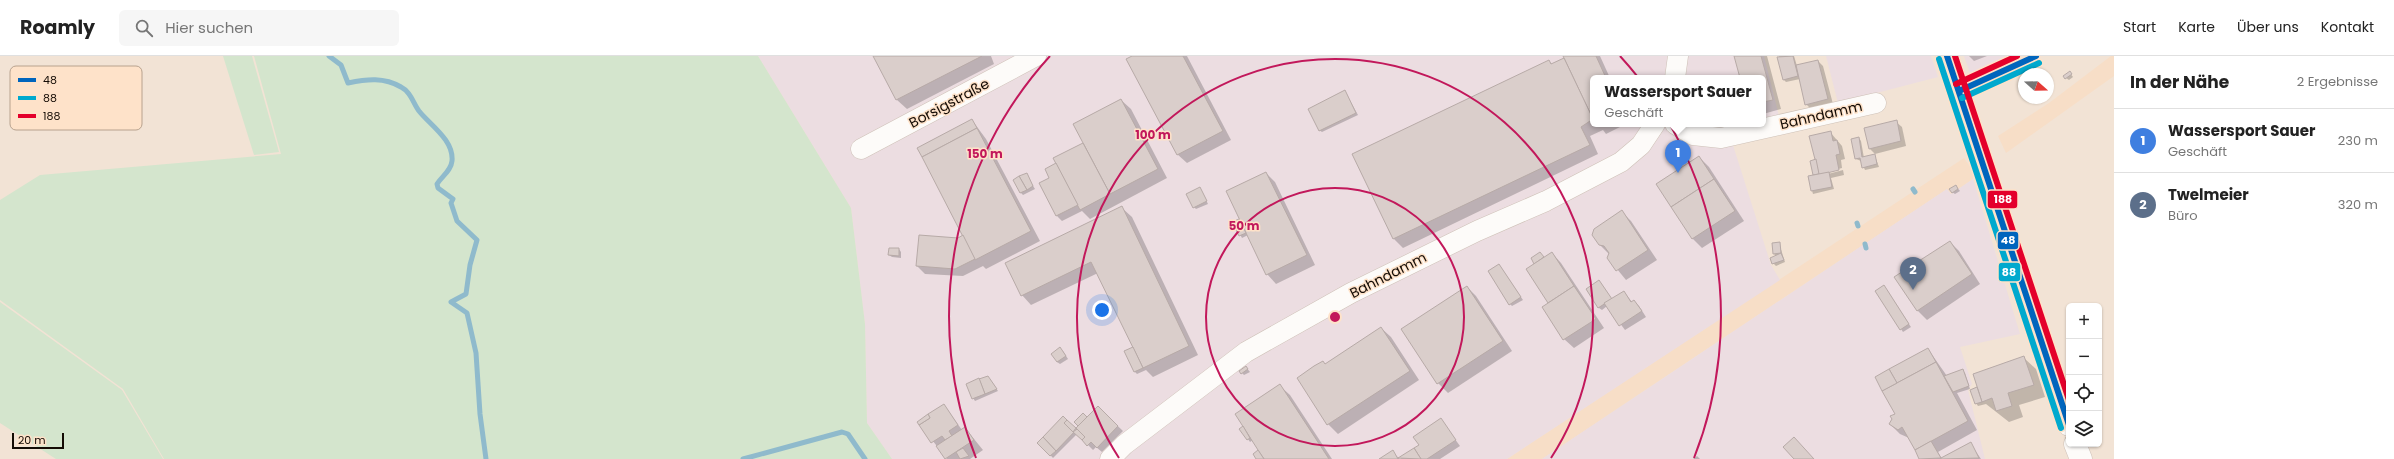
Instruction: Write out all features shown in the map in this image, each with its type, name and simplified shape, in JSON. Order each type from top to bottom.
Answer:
[{"type":"main road","points":[[1947,56],[2066,416]]},
{"type":"main road","points":[[2076,447],[2080,459]]},
{"type":"street","name":"Borsigstraße","points":[[862,149],[1036,56]]},
{"type":"street","points":[[1675,75],[1678,56]]},
{"type":"street","name":"Bahndamm","points":[[1680,127],[1693,135],[1721,138],[1876,103]]},
{"type":"street","name":"Bahndamm","points":[[1110,459],[1124,445],[1246,352],[1351,293],[1477,231],[1546,201],[1621,162],[1641,145],[1653,127]]},
{"type":"shaded area","points":[[758,56],[1764,56],[1783,132],[1732,142],[1771,265],[1780,280],[1507,459],[892,459],[867,423],[865,324],[851,208]]},
{"type":"shaded area","points":[[1826,56],[1931,56],[1938,77],[1838,103]]},
{"type":"shaded area","points":[[1964,56],[2010,56],[1970,73]]},
{"type":"shaded area","points":[[2111,56],[2114,56],[2114,76],[2006,153],[1998,136],[2047,104],[2054,104],[2054,99]]},
{"type":"shaded area","points":[[1964,158],[1973,171],[1973,179],[1951,194],[1947,189],[1542,459],[1507,459]]},
{"type":"shaded area","points":[[1973,179],[2020,334],[1960,347],[1972,384],[1968,390],[1985,459],[1542,459],[1947,189],[1951,194]]},
{"type":"green space","points":[[223,56],[252,56],[279,152],[254,155]]},
{"type":"green space","points":[[254,56],[758,56],[851,208],[865,324],[867,423],[892,459],[164,459],[123,389],[0,300],[0,200],[40,175],[281,154]]},
{"type":"green space","points":[[0,302],[122,390],[163,459],[56,459],[0,423]]},
{"type":"building","points":[[873,56],[982,56],[896,100]]},
{"type":"building","points":[[1132,56],[1183,56],[1223,131],[1177,155],[1126,59]]},
{"type":"building","points":[[1563,56],[1596,56],[1605,75],[1590,75],[1590,113]]},
{"type":"building","points":[[1734,56],[1761,56],[1773,100],[1766,101],[1766,75],[1739,75]]},
{"type":"building","points":[[1793,56],[1798,76],[1783,80],[1777,57]]},
{"type":"building","points":[[1564,58],[1590,113],[1590,121],[1581,127],[1590,145],[1393,239],[1352,154],[1549,60],[1551,64]]},
{"type":"building","points":[[1818,60],[1828,99],[1805,105],[1796,65]]},
{"type":"building","points":[[2070,71],[2072,74],[2065,79],[2063,76]]},
{"type":"building","points":[[1345,90],[1356,113],[1319,131],[1308,109]]},
{"type":"building","points":[[1121,99],[1158,169],[1110,194],[1073,124]]},
{"type":"building","points":[[972,119],[977,128],[922,157],[917,148]]},
{"type":"building","points":[[1897,120],[1901,141],[1869,149],[1864,128]]},
{"type":"building","points":[[977,128],[1031,231],[975,260],[922,157]]},
{"type":"building","points":[[1831,131],[1833,141],[1837,140],[1840,154],[1836,155],[1839,170],[1819,175],[1809,136]]},
{"type":"building","points":[[1859,137],[1862,157],[1875,154],[1877,164],[1862,168],[1860,158],[1855,159],[1851,139]]},
{"type":"building","points":[[1083,143],[1110,194],[1080,210],[1053,158]]},
{"type":"building","points":[[1699,156],[1714,179],[1671,207],[1656,184]]},
{"type":"building","points":[[1816,159],[1819,174],[1813,175],[1810,161]]},
{"type":"building","points":[[1056,163],[1078,205],[1056,216],[1039,183],[1049,178],[1045,169]]},
{"type":"building","points":[[1266,172],[1307,255],[1266,275],[1226,191]]},
{"type":"building","points":[[1829,172],[1832,187],[1811,191],[1808,176]]},
{"type":"building","points":[[1027,173],[1033,186],[1027,190],[1019,176]]},
{"type":"building","points":[[1019,176],[1027,190],[1020,193],[1013,180]]},
{"type":"building","points":[[1714,179],[1735,211],[1692,239],[1671,207]]},
{"type":"building","points":[[1956,185],[1958,189],[1952,193],[1949,189]]},
{"type":"building","points":[[1200,187],[1207,201],[1193,208],[1186,194]]},
{"type":"building","points":[[1122,206],[1189,346],[1143,368],[1091,262],[1021,296],[1005,263]]},
{"type":"building","points":[[1622,210],[1648,250],[1616,271],[1607,258],[1609,253],[1604,246],[1599,245],[1592,235],[1594,229]]},
{"type":"building","points":[[1239,219],[1246,233],[1239,236],[1232,222]]},
{"type":"building","points":[[919,235],[958,238],[963,235],[975,259],[955,269],[916,266]]},
{"type":"building","points":[[1950,241],[1972,274],[1917,311],[1894,277]]},
{"type":"building","points":[[1780,242],[1781,253],[1773,254],[1772,243]]},
{"type":"building","points":[[889,248],[899,248],[899,256],[888,255]]},
{"type":"building","points":[[1540,252],[1544,257],[1534,264],[1531,258]]},
{"type":"building","points":[[1552,252],[1574,286],[1548,303],[1526,269]]},
{"type":"building","points":[[1781,253],[1784,260],[1772,264],[1770,258]]},
{"type":"building","points":[[1499,264],[1521,297],[1509,305],[1488,271]]},
{"type":"building","points":[[1599,280],[1612,299],[1598,308],[1586,289]]},
{"type":"building","points":[[1884,285],[1909,324],[1900,330],[1875,291]]},
{"type":"building","points":[[1467,286],[1503,341],[1437,384],[1401,329]]},
{"type":"building","points":[[1574,286],[1596,319],[1563,340],[1542,307]]},
{"type":"building","points":[[1624,291],[1631,302],[1634,300],[1642,311],[1619,326],[1604,303]]},
{"type":"building","points":[[1381,327],[1410,371],[1327,425],[1297,378],[1323,361],[1325,364]]},
{"type":"building","points":[[1060,347],[1066,356],[1057,362],[1051,354]]},
{"type":"building","points":[[1133,347],[1143,368],[1134,372],[1124,351]]},
{"type":"building","points":[[1928,348],[1936,362],[1897,383],[1889,369]]},
{"type":"building","points":[[2024,356],[2034,385],[2008,393],[2012,406],[1996,411],[1992,398],[1982,402],[1973,374]]},
{"type":"building","points":[[1936,362],[1968,421],[1915,450],[1902,427],[1898,430],[1889,424],[1892,419],[1890,416],[1895,414],[1882,391]]},
{"type":"building","points":[[1246,366],[1248,369],[1241,374],[1239,371]]},
{"type":"building","points":[[1889,369],[1897,383],[1882,391],[1875,377]]},
{"type":"building","points":[[1963,369],[1969,386],[1953,392],[1944,376]]},
{"type":"building","points":[[988,376],[997,389],[985,394],[979,379]]},
{"type":"building","points":[[979,378],[985,394],[972,399],[966,384]]},
{"type":"building","points":[[1280,384],[1329,459],[1264,459],[1258,450],[1235,414]]},
{"type":"building","points":[[1977,387],[1982,402],[1975,404],[1970,390]]},
{"type":"building","points":[[944,404],[958,425],[949,431],[952,436],[945,440],[942,436],[931,443],[919,425],[930,418],[928,414]]},
{"type":"building","points":[[1098,406],[1118,426],[1097,448],[1091,442],[1087,446],[1082,440],[1085,437],[1076,428]]},
{"type":"building","points":[[1083,413],[1087,417],[1078,426],[1074,422]]},
{"type":"building","points":[[928,414],[930,418],[919,425],[917,422]]},
{"type":"building","points":[[1063,416],[1067,420],[1064,423],[1073,432],[1077,429],[1056,451],[1043,437]]},
{"type":"building","points":[[1441,418],[1456,440],[1427,459],[1421,459],[1414,448],[1419,445],[1413,437]]},
{"type":"building","points":[[1067,420],[1076,428],[1073,432],[1064,423]]},
{"type":"building","points":[[1243,426],[1250,438],[1247,440],[1239,429]]},
{"type":"building","points":[[965,427],[974,440],[945,459],[936,446]]},
{"type":"building","points":[[1077,429],[1085,437],[1082,440],[1073,432]]},
{"type":"building","points":[[1043,437],[1056,451],[1050,456],[1037,443]]},
{"type":"building","points":[[1794,437],[1814,459],[1794,459],[1783,447]]},
{"type":"building","points":[[1931,441],[1941,458],[1919,459],[1915,450]]},
{"type":"building","points":[[1971,442],[1979,458],[1941,459],[1941,458]]},
{"type":"building","points":[[963,448],[969,456],[960,459],[956,452]]},
{"type":"building","points":[[1414,448],[1421,459],[1398,458]]},
{"type":"building","points":[[1258,450],[1264,459],[1256,459],[1253,454]]},
{"type":"building","points":[[1393,450],[1398,459],[1379,459]]},
{"type":"waterway","points":[[329,56],[341,65],[348,83],[382,80],[395,84],[404,89],[410,95],[419,111],[440,133],[452,153],[451,165],[437,184],[438,188],[453,199],[451,203],[457,221],[477,240],[470,265],[466,294],[451,302],[467,313],[476,353],[480,414],[486,459]]},
{"type":"waterway","points":[[1865,244],[1866,248]]},
{"type":"waterway","points":[[743,459],[842,432],[848,434],[865,459]]},
{"type":"transit line","name":"48","points":[[1947,56],[2066,416]]},
{"type":"transit line","name":"188","points":[[1955,56],[2066,391]]},
{"type":"transit line","name":"188","points":[[1956,84],[2017,56]]},
{"type":"transit line","name":"48","points":[[1959,91],[2036,56]]},
{"type":"transit line","name":"88","points":[[1939,59],[2061,428]]},
{"type":"transit line","name":"88","points":[[1962,98],[2039,63]]},
{"type":"place","name":"Wassersport Sauer","points":[[1678,173]]},
{"type":"place","name":"Twelmeier","points":[[1913,290]]}]
